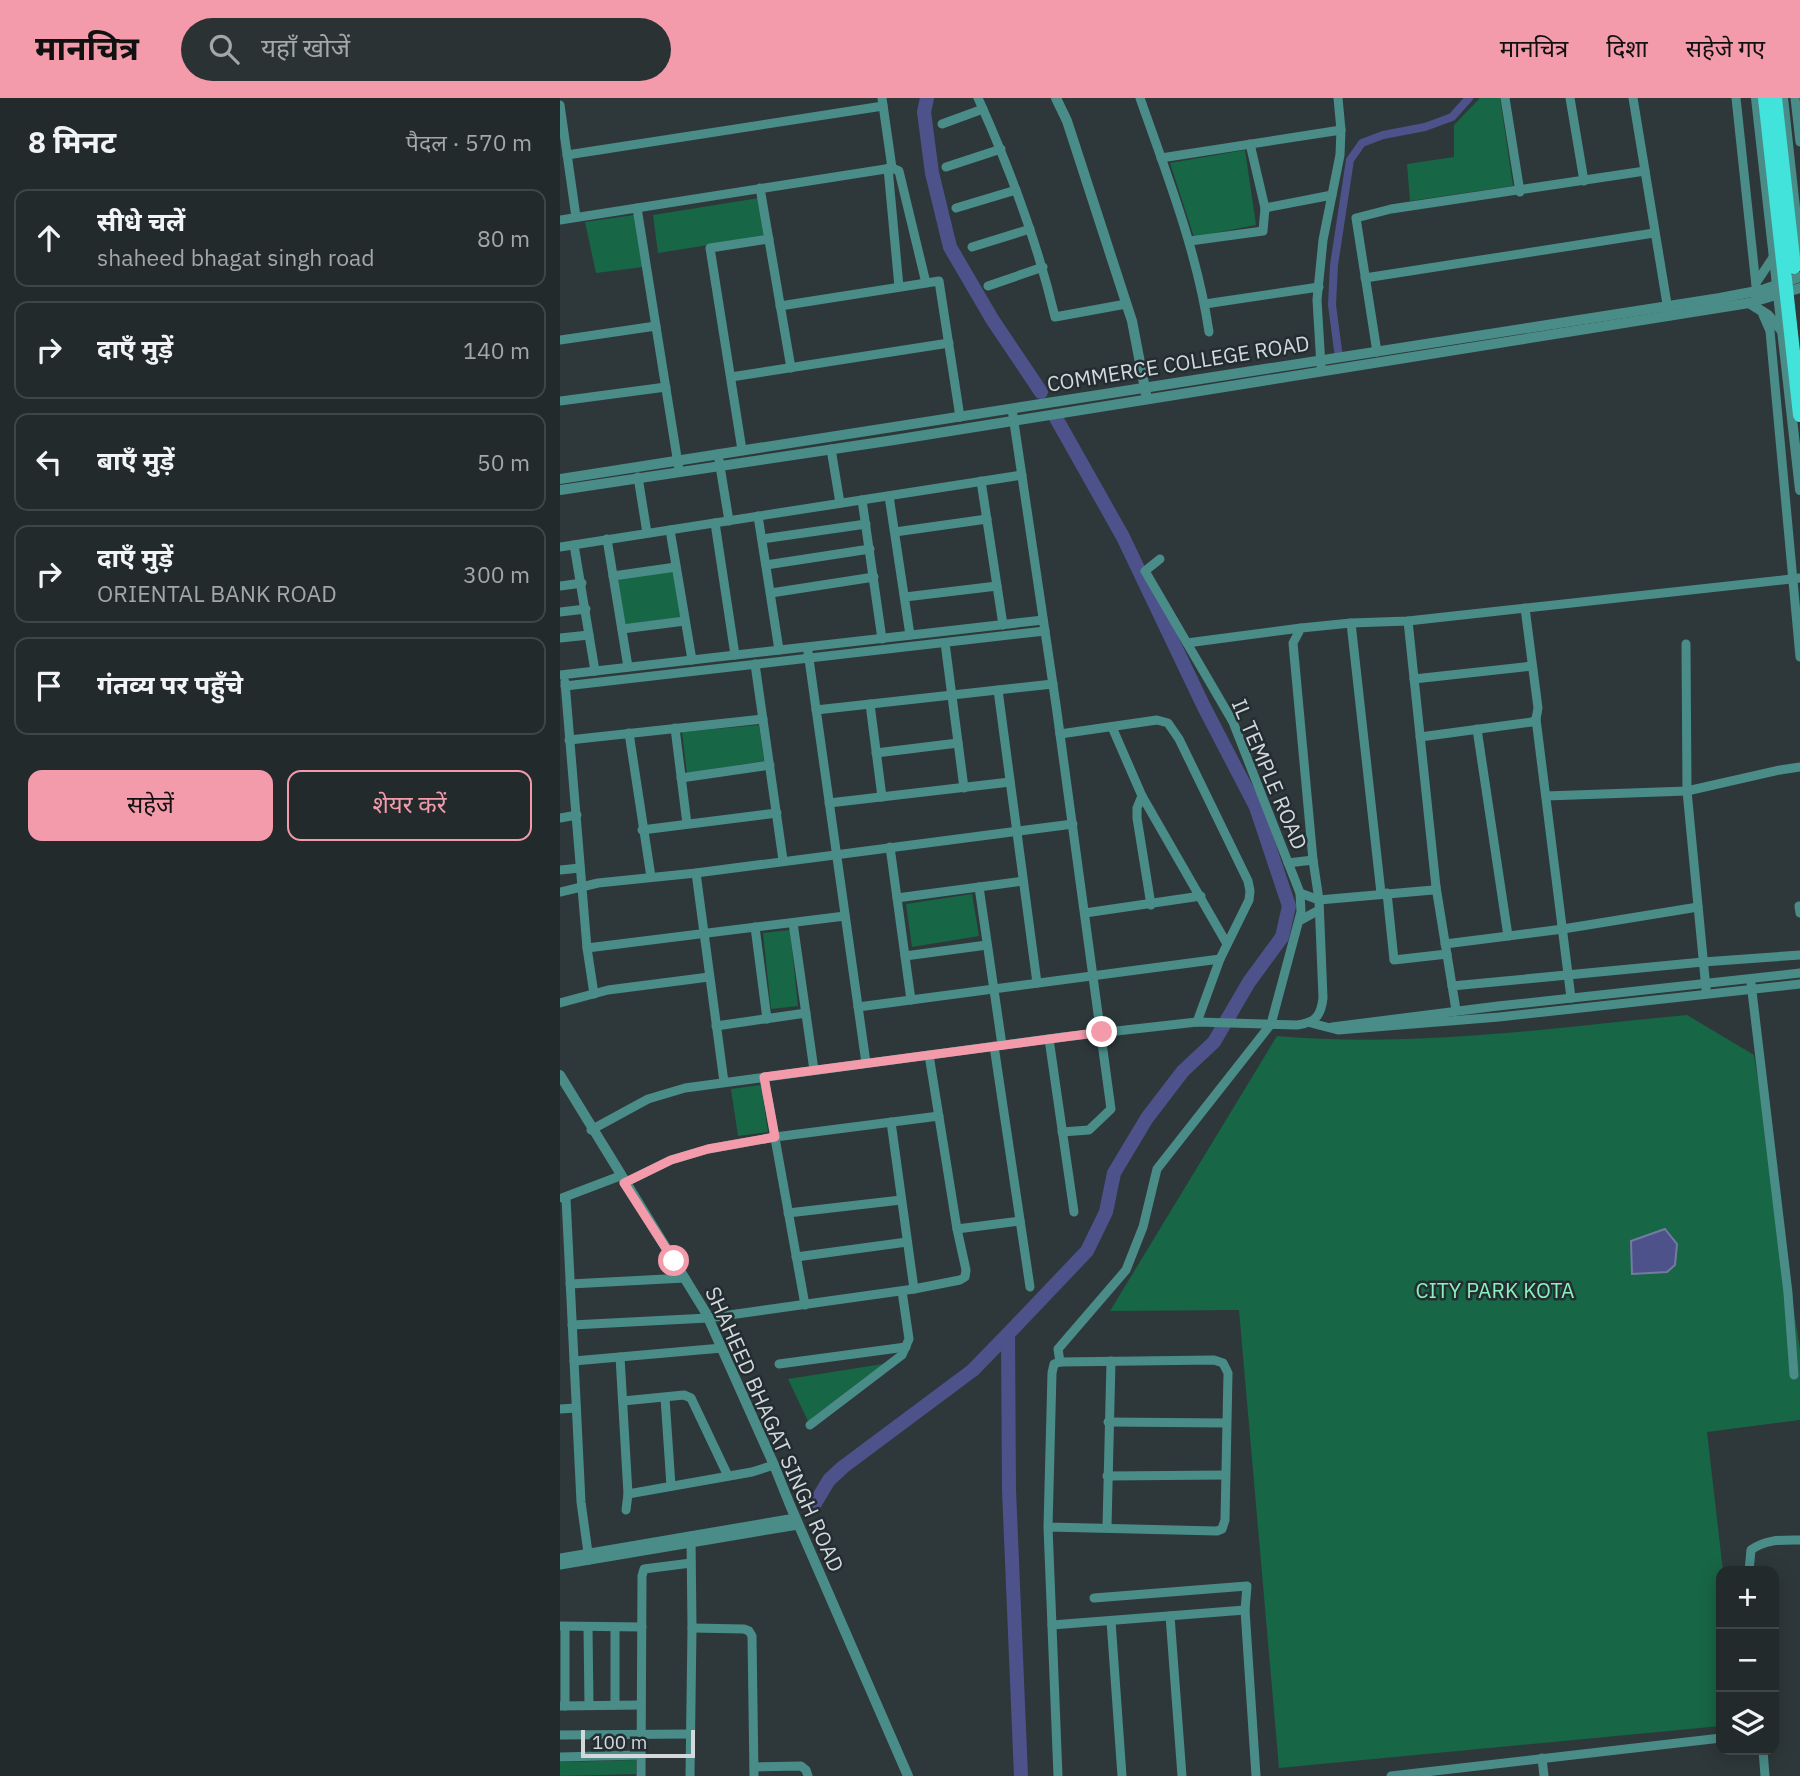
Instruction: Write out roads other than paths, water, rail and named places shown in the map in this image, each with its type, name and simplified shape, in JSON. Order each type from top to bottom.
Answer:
[{"type":"main road","points":[[1765,98],[1800,415]]},
{"type":"main road","points":[[1775,98],[1800,325]]},
{"type":"street","points":[[978,98],[1001,149],[1044,267],[1055,317],[1126,304]]},
{"type":"street","points":[[1056,98],[1067,121],[1126,304],[1147,394]]},
{"type":"street","points":[[1140,98],[1190,241],[1209,332]]},
{"type":"street","points":[[1321,366],[1319,287],[1323,240],[1340,155],[1338,98]]},
{"type":"street","points":[[1505,98],[1520,192]]},
{"type":"street","points":[[1570,98],[1584,181]]},
{"type":"street","points":[[1633,98],[1668,311]]},
{"type":"street","points":[[1736,98],[1757,300],[1770,331],[1796,578],[1800,657]]},
{"type":"street","points":[[1756,98],[1779,326],[1800,489]]},
{"type":"street","points":[[1783,98],[1800,254]]},
{"type":"street","points":[[1795,98],[1800,142]]},
{"type":"street","points":[[567,155],[882,102],[899,288]]},
{"type":"street","points":[[560,106],[576,217]]},
{"type":"street","points":[[942,124],[983,109]]},
{"type":"street","points":[[1161,158],[1341,130]]},
{"type":"street","points":[[1190,241],[1263,231],[1265,208],[1250,144]]},
{"type":"street","points":[[946,167],[1001,149]]},
{"type":"street","points":[[560,220],[890,168],[899,172],[926,283]]},
{"type":"street","points":[[1377,352],[1356,218],[1391,209],[1645,172]]},
{"type":"street","points":[[760,188],[791,368]]},
{"type":"street","points":[[956,208],[1016,190]]},
{"type":"street","points":[[1265,208],[1332,195]]},
{"type":"street","points":[[637,208],[678,465]]},
{"type":"street","points":[[972,247],[1030,229]]},
{"type":"street","points":[[1365,278],[1654,233]]},
{"type":"street","points":[[742,450],[710,248],[769,239]]},
{"type":"street","points":[[1757,300],[1774,256]]},
{"type":"street","points":[[988,286],[1044,267]]},
{"type":"street","points":[[560,480],[719,459],[831,449],[1013,415],[1668,311],[1757,300],[1800,277]]},
{"type":"street","points":[[780,306],[939,281],[960,416]]},
{"type":"street","points":[[1205,304],[1319,287]]},
{"type":"street","points":[[1777,289],[1800,288]]},
{"type":"street","points":[[1757,300],[1779,326]]},
{"type":"street","name":"COMMERCE COLLEGE ROAD","points":[[1321,366],[1377,352],[1668,311]]},
{"type":"street","points":[[560,341],[656,326]]},
{"type":"street","points":[[731,377],[949,343]]},
{"type":"street","points":[[560,401],[666,387]]},
{"type":"street","points":[[719,459],[742,450],[960,416],[1013,415]]},
{"type":"street","points":[[1013,415],[1073,824],[1111,1109],[1089,1130],[1062,1132]]},
{"type":"street","points":[[831,449],[840,503]]},
{"type":"street","points":[[719,459],[729,520]]},
{"type":"street","points":[[560,490],[638,477],[678,465]]},
{"type":"street","points":[[560,547],[1022,475]]},
{"type":"street","points":[[638,477],[648,533]]},
{"type":"street","points":[[981,481],[1003,625]]},
{"type":"street","points":[[889,496],[910,635]]},
{"type":"street","points":[[862,500],[882,639]]},
{"type":"street","points":[[758,516],[779,650]]},
{"type":"street","points":[[895,532],[987,519]]},
{"type":"street","points":[[715,523],[735,655]]},
{"type":"street","points":[[762,539],[866,524]]},
{"type":"street","points":[[670,530],[692,660]]},
{"type":"street","points":[[607,539],[628,667]]},
{"type":"street","points":[[574,545],[595,671]]},
{"type":"street","points":[[766,565],[870,550]]},
{"type":"street","name":"IL TEMPLE ROAD","points":[[1160,559],[1145,571],[1233,722],[1300,893],[1299,922],[1272,1024]]},
{"type":"street","points":[[613,576],[676,567]]},
{"type":"street","points":[[772,593],[874,577]]},
{"type":"street","points":[[1187,643],[1301,628],[1408,621],[1796,578]]},
{"type":"street","points":[[560,586],[582,583]]},
{"type":"street","points":[[905,597],[997,586]]},
{"type":"street","points":[[1525,608],[1571,998]]},
{"type":"street","points":[[560,612],[586,609]]},
{"type":"street","points":[[594,994],[587,948],[577,815],[562,675],[1043,620]]},
{"type":"street","points":[[622,629],[685,621]]},
{"type":"street","points":[[1408,621],[1436,887],[1456,1010]]},
{"type":"street","points":[[1351,623],[1394,960],[1447,954]]},
{"type":"street","points":[[1301,628],[1293,643],[1319,905],[1323,998],[1322,1012],[1311,1023]]},
{"type":"street","points":[[565,685],[1045,631]]},
{"type":"street","points":[[560,638],[589,635]]},
{"type":"street","points":[[945,643],[964,788]]},
{"type":"street","points":[[1686,644],[1687,791],[1707,994]]},
{"type":"street","points":[[808,647],[866,1063]]},
{"type":"street","points":[[755,664],[783,860]]},
{"type":"street","points":[[1414,679],[1532,666]]},
{"type":"street","points":[[816,710],[1053,684]]},
{"type":"street","points":[[998,690],[1037,983]]},
{"type":"street","points":[[870,704],[882,797]]},
{"type":"street","points":[[569,740],[763,719]]},
{"type":"street","points":[[1420,737],[1532,722],[1536,719]]},
{"type":"street","points":[[1060,734],[1157,720],[1168,723],[1179,739],[1248,881],[1250,891],[1249,900],[1220,959],[1201,1022]]},
{"type":"street","points":[[1112,727],[1142,796],[1227,944]]},
{"type":"street","points":[[675,728],[687,824]]},
{"type":"street","points":[[1477,729],[1508,936]]},
{"type":"street","points":[[629,733],[651,877]]},
{"type":"street","points":[[876,753],[958,743]]},
{"type":"street","points":[[681,778],[770,765]]},
{"type":"street","points":[[1546,796],[1687,791],[1800,768]]},
{"type":"street","points":[[829,803],[1010,782]]},
{"type":"street","points":[[1142,796],[1137,807],[1137,818],[1151,905]]},
{"type":"street","points":[[642,830],[776,813]]},
{"type":"street","points":[[560,818],[577,815]]},
{"type":"street","points":[[560,892],[582,885],[696,873],[1073,824]]},
{"type":"street","points":[[890,847],[911,1000]]},
{"type":"street","points":[[1288,863],[1313,860]]},
{"type":"street","points":[[560,870],[580,867]]},
{"type":"street","points":[[696,873],[724,1082]]},
{"type":"street","points":[[897,898],[1023,881]]},
{"type":"street","points":[[979,887],[1030,1287]]},
{"type":"street","points":[[1299,922],[1319,905],[1384,893],[1433,890],[1436,887]]},
{"type":"street","points":[[1300,893],[1319,905]]},
{"type":"street","points":[[1085,913],[1201,896]]},
{"type":"street","points":[[1445,944],[1563,929],[1698,907]]},
{"type":"street","points":[[587,948],[845,916]]},
{"type":"street","points":[[793,923],[814,1070]]},
{"type":"street","points":[[755,927],[767,1018]]},
{"type":"street","points":[[905,956],[987,944]]},
{"type":"street","points":[[1452,986],[1800,955]]},
{"type":"street","points":[[858,1007],[1220,959]]},
{"type":"street","points":[[1330,1027],[1456,1010],[1800,973]]},
{"type":"street","points":[[560,1003],[608,990],[709,978]]},
{"type":"street","points":[[1751,978],[1788,1293],[1794,1375]]},
{"type":"street","points":[[592,1130],[649,1099],[685,1088],[1102,1032],[1201,1022],[1297,1025],[1311,1023],[1338,1030],[1499,1017],[1800,984]]},
{"type":"street","points":[[716,1026],[806,1013]]},
{"type":"street","points":[[1060,1362],[1058,1349],[1126,1270],[1143,1227],[1157,1169],[1272,1024]]},
{"type":"street","points":[[1049,1039],[1074,1212]]},
{"type":"street","points":[[572,1325],[708,1318],[902,1291],[965,1277],[966,1269],[929,1055]]},
{"type":"street","points":[[764,1077],[805,1305]]},
{"type":"street","name":"SHAHEED BHAGAT SINGH ROAD","points":[[561,1080],[708,1318],[908,1776]]},
{"type":"street","points":[[589,1557],[582,1517],[563,1198],[708,1149],[775,1137],[939,1116]]},
{"type":"street","points":[[891,1122],[914,1289]]},
{"type":"street","points":[[788,1213],[901,1200]]},
{"type":"street","points":[[957,1229],[1020,1221]]},
{"type":"street","points":[[796,1257],[907,1242]]},
{"type":"street","points":[[570,1284],[685,1278]]},
{"type":"street","points":[[810,1425],[897,1360],[906,1347],[908,1328],[902,1291]]},
{"type":"street","points":[[779,1364],[906,1347]]},
{"type":"street","points":[[574,1361],[722,1348]]},
{"type":"street","points":[[620,1357],[628,1494],[626,1510]]},
{"type":"street","points":[[1048,1527],[1222,1529],[1225,1520],[1228,1373],[1223,1363],[1214,1360],[1054,1364],[1048,1527],[1058,1776]]},
{"type":"street","points":[[1107,1527],[1111,1361]]},
{"type":"street","points":[[623,1401],[684,1395],[691,1398],[728,1476]]},
{"type":"street","points":[[665,1398],[671,1486]]},
{"type":"street","points":[[560,1409],[576,1408]]},
{"type":"street","points":[[1108,1422],[1226,1423]]},
{"type":"street","points":[[628,1494],[774,1465]]},
{"type":"street","points":[[1107,1476],[1225,1475]]},
{"type":"street","points":[[560,1565],[589,1557],[797,1521]]},
{"type":"street","points":[[690,1776],[691,1539]]},
{"type":"street","points":[[1750,1566],[1752,1550],[1759,1544],[1768,1541],[1800,1540]]},
{"type":"street","points":[[560,1558],[589,1557]]},
{"type":"street","points":[[640,1776],[642,1576],[644,1569],[691,1563]]},
{"type":"street","points":[[1094,1598],[1247,1586],[1245,1610],[1256,1776]]},
{"type":"street","points":[[1052,1625],[1245,1610]]},
{"type":"street","points":[[1170,1616],[1182,1776]]},
{"type":"street","points":[[1111,1621],[1122,1776]]},
{"type":"street","points":[[641,1705],[562,1706],[563,1627],[642,1627]]},
{"type":"street","points":[[588,1628],[589,1705]]},
{"type":"street","points":[[615,1628],[615,1705]]},
{"type":"street","points":[[692,1628],[750,1631],[754,1771],[801,1766],[808,1776]]},
{"type":"street","points":[[560,1735],[690,1734]]},
{"type":"street","points":[[1391,1776],[1716,1739]]},
{"type":"street","points":[[560,1757],[641,1755]]},
{"type":"street","points":[[1764,1755],[1766,1776]]},
{"type":"street","points":[[1542,1758],[1545,1776]]},
{"type":"street","points":[[1486,1765],[1487,1776]]},
{"type":"water","points":[[1665,1229],[1677,1244],[1675,1265],[1667,1272],[1632,1274],[1631,1241]]},
{"type":"waterway","points":[[927,98],[924,112],[932,173],[950,247],[992,319],[1041,392]]},
{"type":"waterway","points":[[1339,358],[1332,305],[1334,265],[1350,160],[1362,143],[1383,135],[1425,127],[1452,117],[1469,98]]},
{"type":"waterway","points":[[1021,1776],[1009,1490],[1008,1334],[1087,1251],[1106,1212],[1114,1173],[1147,1118],[1183,1071],[1214,1042],[1249,982],[1282,937],[1289,906],[1256,807],[1204,707],[1123,537],[1056,418]]},
{"type":"waterway","points":[[814,1505],[829,1480],[843,1467],[973,1370],[1008,1334]]},
{"type":"park label","name":"CITY PARK KOTA","points":[[1495,1290]]}]
